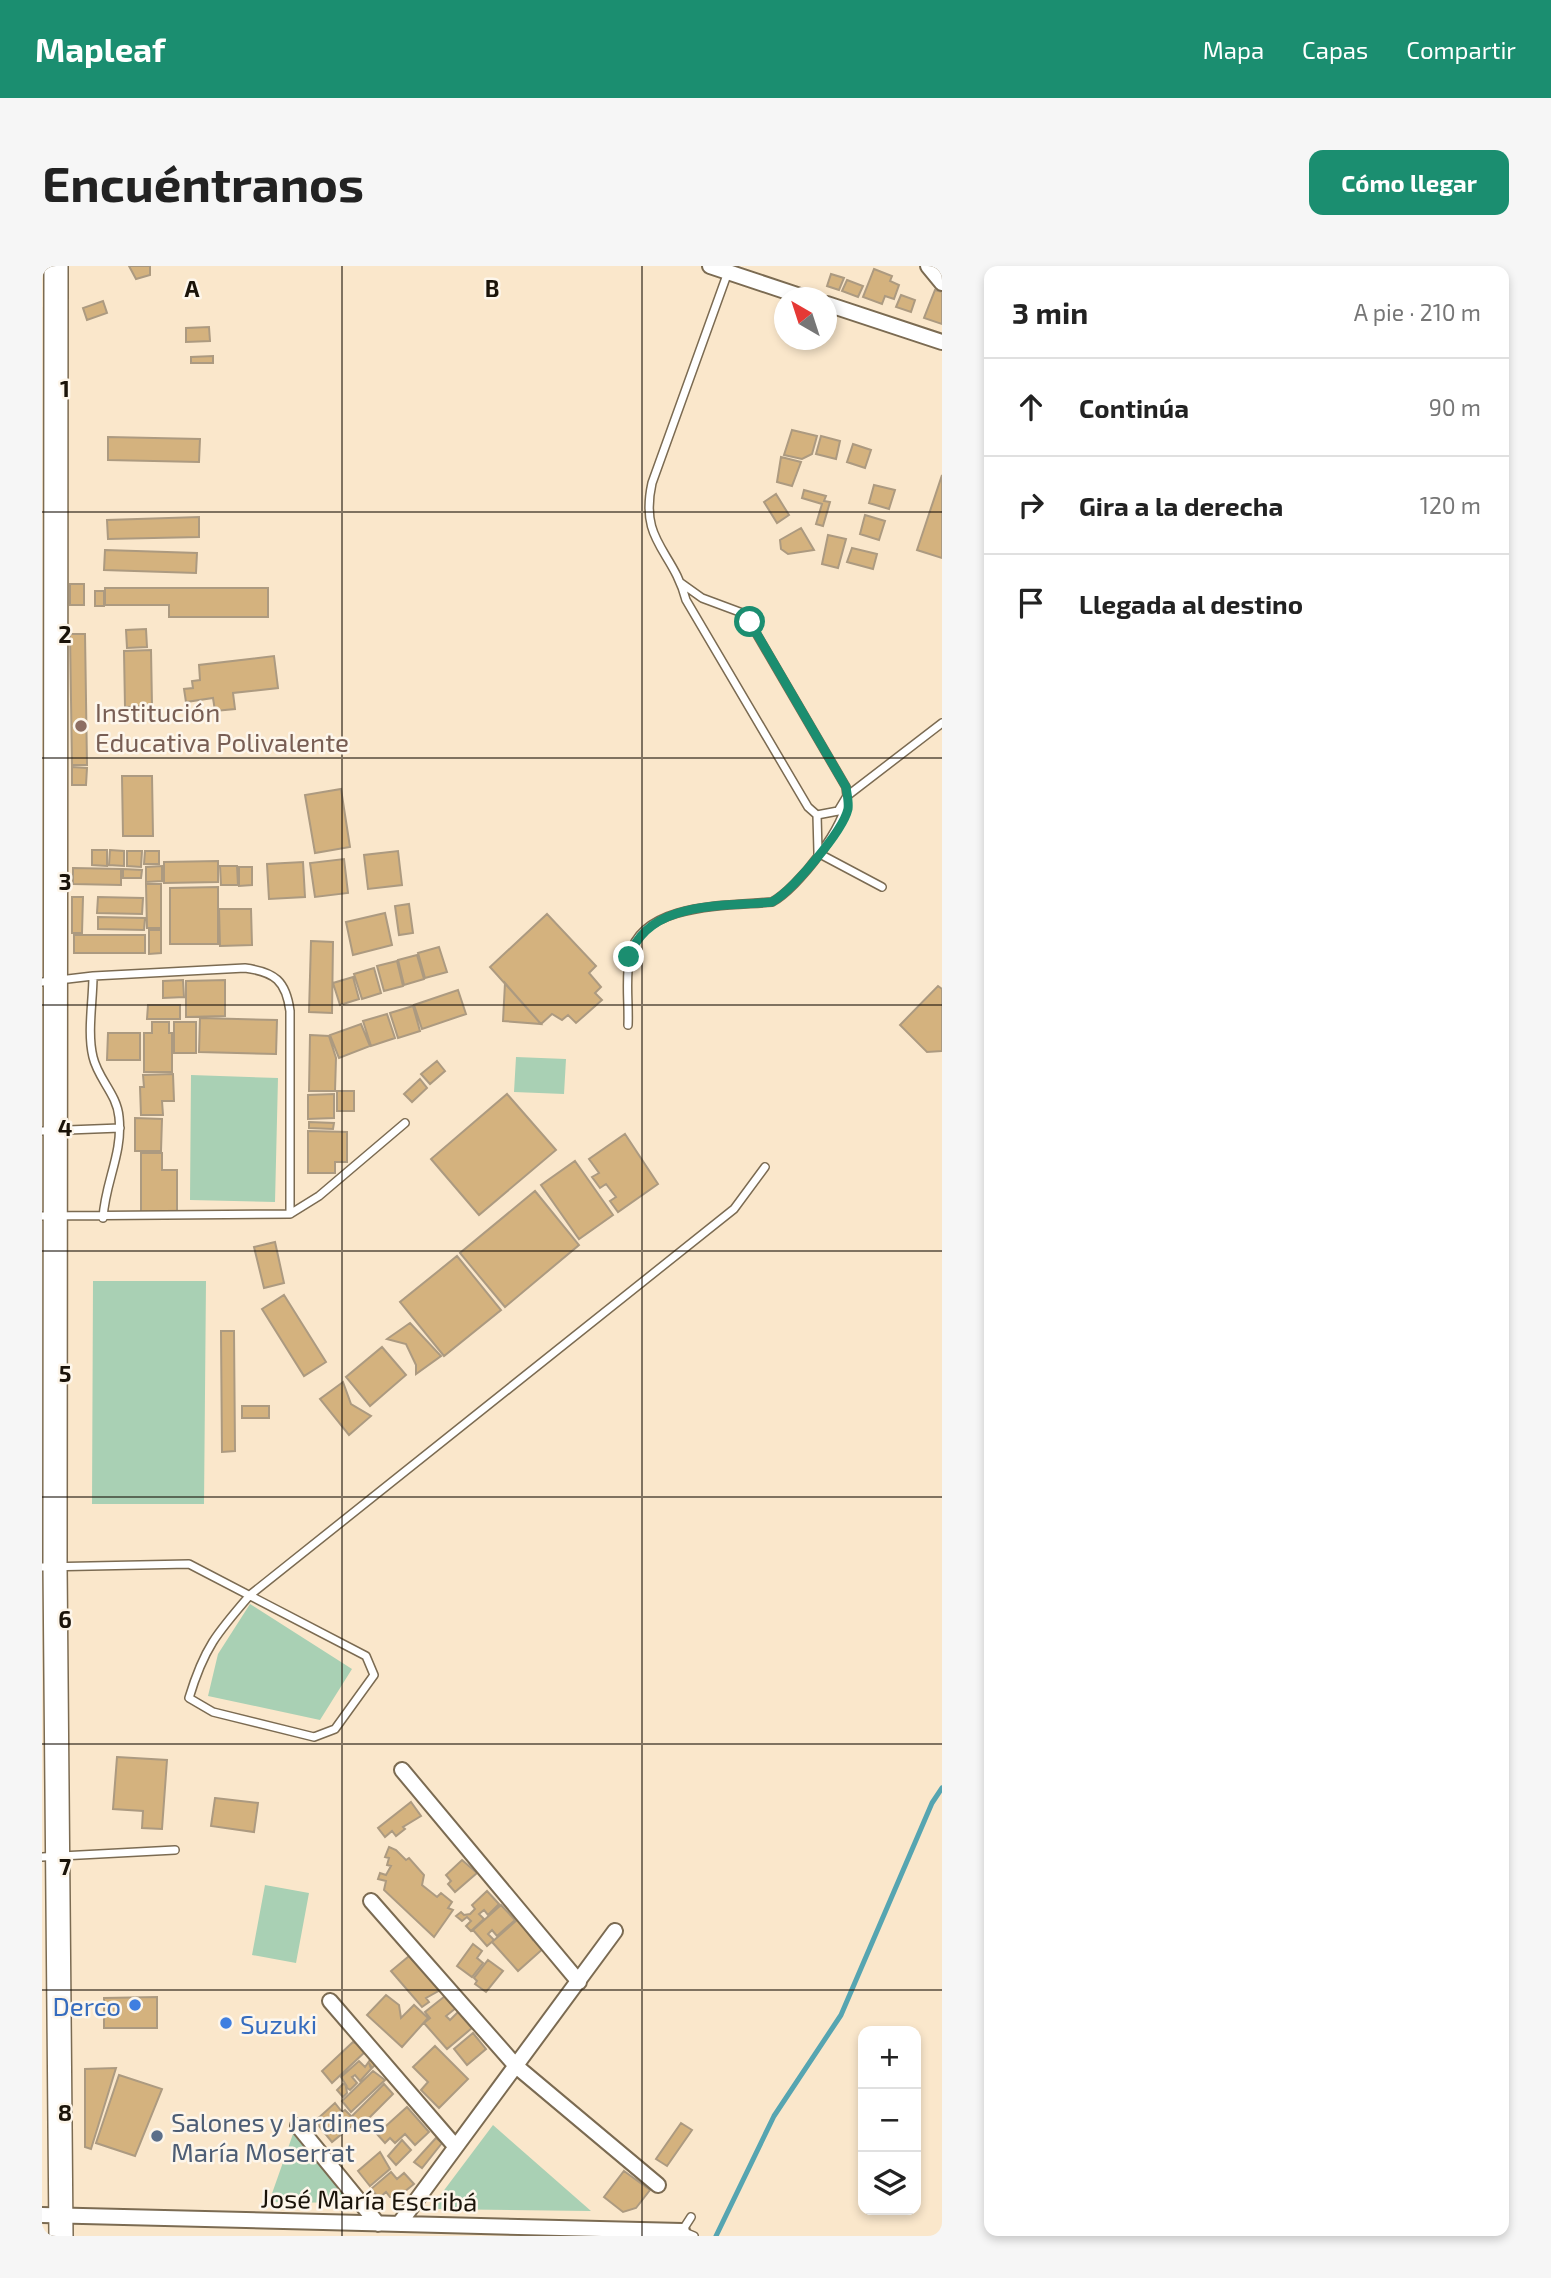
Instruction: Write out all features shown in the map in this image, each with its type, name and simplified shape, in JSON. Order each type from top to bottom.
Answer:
[{"type":"main road","points":[[55,2222],[56,2121],[50,1857],[53,1688],[49,1567],[49,982],[53,323],[56,266]]},
{"type":"street","points":[[710,266],[774,287]]},
{"type":"street","points":[[928,266],[942,283]]},
{"type":"street","points":[[837,307],[942,342]]},
{"type":"street","points":[[402,1770],[579,1982]]},
{"type":"street","points":[[371,1901],[516,2066],[658,2185]]},
{"type":"street","points":[[398,2224],[615,1931]]},
{"type":"street","points":[[330,2000],[455,2146]]},
{"type":"street","points":[[298,2126],[378,2224]]},
{"type":"street","name":"José María Escribá","points":[[55,2222],[398,2224],[678,2234]]},
{"type":"lane","points":[[728,272],[648,503],[651,533],[681,583],[686,600],[800,795],[817,815],[818,853]]},
{"type":"lane","points":[[628,1025],[629,957],[635,941],[662,918],[678,912],[772,902],[797,883],[835,834],[845,814],[848,796],[846,787],[745,614],[702,598],[681,583]]},
{"type":"lane","points":[[817,815],[838,811],[848,796],[942,723]]},
{"type":"lane","points":[[818,853],[882,887]]},
{"type":"lane","points":[[49,982],[93,976],[245,968],[265,971],[281,979],[288,994],[290,1011],[290,1214]]},
{"type":"lane","points":[[93,976],[92,1055],[116,1103],[120,1128],[117,1165],[104,1196],[103,1218]]},
{"type":"lane","points":[[50,1216],[103,1218],[290,1214],[319,1196],[405,1122]]},
{"type":"lane","points":[[50,1131],[120,1128]]},
{"type":"lane","points":[[49,1567],[189,1564],[250,1595],[366,1656],[374,1675],[335,1729],[314,1737],[213,1712],[189,1698],[201,1659],[216,1635],[250,1595],[734,1209],[765,1167]]},
{"type":"lane","points":[[50,1857],[175,1850]]},
{"type":"lane","points":[[678,2234],[691,2217]]},
{"type":"green space","points":[[516,1057],[566,1059],[564,1094],[514,1092]]},
{"type":"green space","points":[[191,1075],[278,1078],[275,1202],[190,1200]]},
{"type":"green space","points":[[93,1281],[206,1281],[204,1504],[92,1504]]},
{"type":"green space","points":[[250,1604],[352,1669],[320,1720],[208,1696],[218,1654]]},
{"type":"green space","points":[[265,1885],[309,1893],[296,1963],[252,1955]]},
{"type":"green space","points":[[493,2125],[591,2211],[430,2209]]},
{"type":"green space","points":[[293,2134],[352,2203],[269,2202]]},
{"type":"building","points":[[129,266],[150,266],[150,275],[136,279]]},
{"type":"building","points":[[874,269],[892,276],[890,281],[899,285],[894,299],[885,296],[882,304],[863,297]]},
{"type":"building","points":[[831,274],[844,278],[839,290],[837,287],[827,286]]},
{"type":"building","points":[[847,280],[863,286],[858,297],[842,291]]},
{"type":"building","points":[[935,290],[942,292],[942,324],[924,318]]},
{"type":"building","points":[[901,295],[915,300],[911,312],[896,307]]},
{"type":"building","points":[[103,301],[107,313],[87,320],[83,308]]},
{"type":"building","points":[[209,327],[210,341],[186,342],[186,328]]},
{"type":"building","points":[[213,356],[213,363],[191,363],[191,357]]},
{"type":"building","points":[[792,430],[817,436],[812,454],[802,459],[784,455]]},
{"type":"building","points":[[821,436],[840,441],[836,459],[816,454]]},
{"type":"building","points":[[108,437],[200,439],[199,462],[108,460]]},
{"type":"building","points":[[853,444],[871,450],[865,468],[847,462]]},
{"type":"building","points":[[781,457],[801,462],[792,486],[777,482]]},
{"type":"building","points":[[942,475],[942,558],[917,550]]},
{"type":"building","points":[[874,485],[895,490],[889,509],[869,503]]},
{"type":"building","points":[[804,490],[826,496],[824,501],[830,502],[823,526],[816,524],[822,504],[802,498]]},
{"type":"building","points":[[776,494],[789,515],[777,523],[764,502]]},
{"type":"building","points":[[865,515],[885,521],[879,540],[860,534]]},
{"type":"building","points":[[199,517],[199,537],[108,539],[107,520]]},
{"type":"building","points":[[801,528],[814,550],[788,554],[781,549],[780,540]]},
{"type":"building","points":[[828,535],[846,539],[838,568],[822,564]]},
{"type":"building","points":[[852,548],[877,554],[873,569],[847,562]]},
{"type":"building","points":[[105,550],[197,553],[196,573],[104,570]]},
{"type":"building","points":[[70,584],[84,584],[84,605],[70,605]]},
{"type":"building","points":[[105,588],[268,588],[268,617],[169,617],[169,605],[105,605]]},
{"type":"building","points":[[95,591],[104,591],[104,606],[95,606]]},
{"type":"building","points":[[146,629],[147,647],[127,648],[126,630]]},
{"type":"building","points":[[70,634],[85,634],[87,765],[72,765]]},
{"type":"building","points":[[151,650],[152,706],[125,707],[124,651]]},
{"type":"building","points":[[274,656],[278,688],[233,693],[235,709],[215,711],[213,698],[186,702],[184,689],[193,688],[192,681],[200,680],[199,665]]},
{"type":"building","points":[[72,767],[87,768],[86,785],[72,785]]},
{"type":"building","points":[[122,776],[152,776],[153,836],[123,836]]},
{"type":"building","points":[[341,789],[350,847],[315,853],[305,795]]},
{"type":"building","points":[[92,850],[107,850],[107,866],[92,865]]},
{"type":"building","points":[[110,850],[124,851],[124,866],[109,865]]},
{"type":"building","points":[[127,851],[142,851],[141,867],[127,866]]},
{"type":"building","points":[[145,851],[159,851],[159,864],[144,864]]},
{"type":"building","points":[[398,851],[402,885],[368,889],[364,855]]},
{"type":"building","points":[[344,859],[348,893],[315,897],[310,863]]},
{"type":"building","points":[[218,861],[218,882],[164,883],[164,862]]},
{"type":"building","points":[[303,862],[305,897],[269,899],[267,864]]},
{"type":"building","points":[[162,866],[162,881],[146,882],[146,867]]},
{"type":"building","points":[[220,866],[237,866],[238,885],[221,885]]},
{"type":"building","points":[[239,867],[252,867],[252,885],[239,886]]},
{"type":"building","points":[[73,868],[121,869],[121,885],[73,884]]},
{"type":"building","points":[[123,869],[142,870],[141,878],[123,878]]},
{"type":"building","points":[[146,884],[161,884],[161,928],[147,928]]},
{"type":"building","points":[[218,887],[218,944],[170,944],[170,888]]},
{"type":"building","points":[[72,897],[83,897],[82,933],[72,933]]},
{"type":"building","points":[[98,897],[143,898],[142,914],[97,913]]},
{"type":"building","points":[[409,904],[413,933],[399,935],[395,906]]},
{"type":"building","points":[[219,909],[251,909],[252,945],[220,946]]},
{"type":"building","points":[[385,913],[392,945],[353,955],[346,922]]},
{"type":"building","points":[[547,914],[596,966],[589,973],[601,987],[595,993],[602,1000],[576,1023],[568,1015],[562,1020],[552,1014],[541,1024],[490,967]]},
{"type":"building","points":[[98,917],[145,918],[144,930],[98,929]]},
{"type":"building","points":[[149,930],[161,930],[161,953],[149,954]]},
{"type":"building","points":[[74,935],[145,935],[145,953],[74,953]]},
{"type":"building","points":[[311,941],[333,942],[332,1013],[309,1012]]},
{"type":"building","points":[[439,947],[447,972],[425,978],[418,953]]},
{"type":"building","points":[[417,955],[424,979],[404,985],[398,960]]},
{"type":"building","points":[[397,961],[403,986],[384,991],[377,966]]},
{"type":"building","points":[[374,968],[381,993],[362,999],[354,974]]},
{"type":"building","points":[[353,977],[359,999],[340,1005],[333,983]]},
{"type":"building","points":[[183,980],[184,997],[163,998],[163,981]]},
{"type":"building","points":[[225,980],[225,1016],[186,1017],[186,981]]},
{"type":"building","points":[[505,983],[541,1024],[503,1021]]},
{"type":"building","points":[[938,986],[942,989],[942,1051],[927,1052],[900,1025]]},
{"type":"building","points":[[458,990],[466,1014],[422,1029],[414,1005]]},
{"type":"building","points":[[148,1005],[180,1005],[180,1019],[147,1019]]},
{"type":"building","points":[[413,1006],[420,1031],[398,1038],[390,1013]]},
{"type":"building","points":[[387,1014],[395,1038],[371,1046],[363,1021]]},
{"type":"building","points":[[200,1018],[277,1020],[276,1054],[199,1052]]},
{"type":"building","points":[[152,1022],[169,1022],[169,1033],[172,1033],[172,1072],[144,1072],[144,1033],[152,1033]]},
{"type":"building","points":[[174,1022],[196,1022],[196,1053],[174,1053]]},
{"type":"building","points":[[361,1024],[370,1046],[339,1058],[330,1035]]},
{"type":"building","points":[[108,1033],[140,1033],[140,1060],[107,1060]]},
{"type":"building","points":[[310,1035],[329,1036],[336,1058],[335,1091],[309,1091]]},
{"type":"building","points":[[437,1061],[445,1071],[430,1084],[421,1074]]},
{"type":"building","points":[[173,1074],[174,1101],[162,1101],[163,1115],[141,1115],[140,1087],[144,1087],[143,1075]]},
{"type":"building","points":[[420,1079],[427,1088],[412,1102],[404,1094]]},
{"type":"building","points":[[337,1091],[354,1091],[354,1111],[337,1111]]},
{"type":"building","points":[[334,1094],[334,1118],[308,1119],[308,1095]]},
{"type":"building","points":[[507,1094],[556,1150],[479,1215],[431,1159]]},
{"type":"building","points":[[135,1118],[162,1119],[161,1151],[135,1151]]},
{"type":"building","points":[[309,1122],[334,1123],[333,1129],[309,1128]]},
{"type":"building","points":[[308,1131],[347,1132],[347,1162],[335,1162],[335,1173],[308,1173]]},
{"type":"building","points":[[625,1134],[658,1184],[618,1212],[610,1201],[616,1197],[606,1184],[600,1188],[592,1177],[599,1173],[589,1159]]},
{"type":"building","points":[[141,1153],[162,1153],[162,1170],[177,1170],[177,1216],[141,1216]]},
{"type":"building","points":[[575,1161],[613,1215],[579,1239],[541,1185]]},
{"type":"building","points":[[535,1191],[579,1245],[505,1307],[460,1253]]},
{"type":"building","points":[[275,1242],[284,1283],[264,1288],[254,1247]]},
{"type":"building","points":[[457,1256],[501,1310],[444,1356],[400,1302]]},
{"type":"building","points":[[284,1295],[326,1362],[304,1376],[262,1309]]},
{"type":"building","points":[[410,1323],[441,1356],[416,1374],[416,1365],[406,1344],[387,1339]]},
{"type":"building","points":[[221,1331],[234,1331],[235,1451],[222,1452]]},
{"type":"building","points":[[382,1347],[406,1375],[370,1406],[346,1377]]},
{"type":"building","points":[[343,1382],[351,1404],[371,1416],[349,1435],[320,1399]]},
{"type":"building","points":[[242,1406],[269,1406],[269,1418],[242,1418]]},
{"type":"building","points":[[117,1757],[167,1760],[162,1829],[142,1828],[143,1811],[113,1809]]},
{"type":"building","points":[[215,1798],[258,1803],[254,1832],[211,1826]]},
{"type":"building","points":[[411,1802],[421,1816],[403,1827],[405,1829],[396,1836],[392,1831],[385,1837],[378,1828]]},
{"type":"building","points":[[389,1847],[406,1860],[409,1858],[424,1875],[422,1885],[437,1897],[441,1893],[452,1902],[448,1908],[453,1910],[434,1937],[384,1890],[386,1881],[378,1879],[380,1873],[386,1875],[391,1866],[387,1865],[389,1858],[385,1857]]},
{"type":"building","points":[[462,1860],[477,1873],[455,1892],[448,1884],[451,1881],[446,1875]]},
{"type":"building","points":[[487,1891],[499,1904],[488,1915],[484,1910],[479,1914],[484,1919],[471,1931],[466,1926],[471,1921],[467,1917],[462,1921],[456,1916],[461,1912],[464,1915],[470,1914],[475,1909],[472,1905]]},
{"type":"building","points":[[501,1905],[515,1920],[497,1936],[492,1930],[488,1934],[494,1940],[487,1946],[473,1930]]},
{"type":"building","points":[[518,1919],[533,1940],[536,1937],[545,1947],[518,1971],[492,1942]]},
{"type":"building","points":[[473,1944],[482,1951],[477,1958],[483,1963],[472,1977],[457,1966]]},
{"type":"building","points":[[414,1952],[444,1988],[426,1998],[429,2002],[422,2007],[391,1971]]},
{"type":"building","points":[[488,1960],[503,1971],[486,1992],[475,1984],[477,1981],[474,1978]]},
{"type":"building","points":[[386,1995],[399,2005],[401,2018],[414,2005],[428,2018],[402,2047],[367,2015]]},
{"type":"building","points":[[445,1996],[456,2008],[446,2016],[450,2020],[458,2012],[472,2028],[447,2049],[424,2023],[430,2018],[425,2012]]},
{"type":"building","points":[[157,1997],[157,2028],[104,2028],[104,1998]]},
{"type":"building","points":[[473,2033],[486,2049],[467,2065],[454,2049]]},
{"type":"building","points":[[353,2042],[368,2049],[332,2083],[322,2071]]},
{"type":"building","points":[[435,2046],[468,2079],[439,2108],[421,2090],[428,2082],[413,2067]]},
{"type":"building","points":[[372,2057],[376,2064],[372,2068],[369,2063],[371,2069],[360,2081],[355,2075],[352,2077],[357,2083],[350,2090],[346,2087],[347,2093],[343,2097],[337,2090],[343,2084],[346,2085],[341,2077],[359,2061],[365,2067]]},
{"type":"building","points":[[116,2068],[91,2149],[85,2147],[85,2069]]},
{"type":"building","points":[[373,2071],[385,2080],[351,2112],[342,2101]]},
{"type":"building","points":[[119,2075],[162,2089],[135,2156],[96,2143]]},
{"type":"building","points":[[384,2084],[393,2094],[361,2126],[352,2116]]},
{"type":"building","points":[[335,2103],[342,2112],[345,2110],[352,2117],[348,2123],[351,2120],[354,2124],[332,2142],[315,2121]]},
{"type":"building","points":[[407,2107],[429,2132],[415,2145],[405,2134],[395,2143],[390,2138],[385,2143],[377,2134]]},
{"type":"building","points":[[681,2123],[692,2130],[667,2166],[656,2159]]},
{"type":"building","points":[[436,2138],[442,2143],[422,2168],[414,2162]]},
{"type":"building","points":[[402,2140],[411,2150],[396,2165],[388,2156]]},
{"type":"building","points":[[380,2152],[390,2169],[370,2186],[358,2171]]},
{"type":"building","points":[[624,2171],[650,2190],[636,2208],[623,2212],[604,2197]]},
{"type":"building","points":[[391,2172],[397,2179],[404,2173],[414,2184],[398,2197],[390,2197],[386,2192],[379,2198],[371,2189]]},
{"type":"waterway","points":[[716,2236],[774,2116],[841,2015],[932,1803],[942,1788]]},
{"type":"place","name":"Institución Educativa Polivalente","points":[[81,726]]},
{"type":"place","name":"Derco","points":[[135,2005]]},
{"type":"place","name":"Suzuki","points":[[226,2023]]},
{"type":"place","name":"Salones y Jardines María Moserrat","points":[[157,2136]]},
{"type":"route","points":[[629,957],[635,941],[662,918],[678,912],[772,902],[780,897],[797,883],[835,834],[848,808],[846,787],[750,622]]}]
